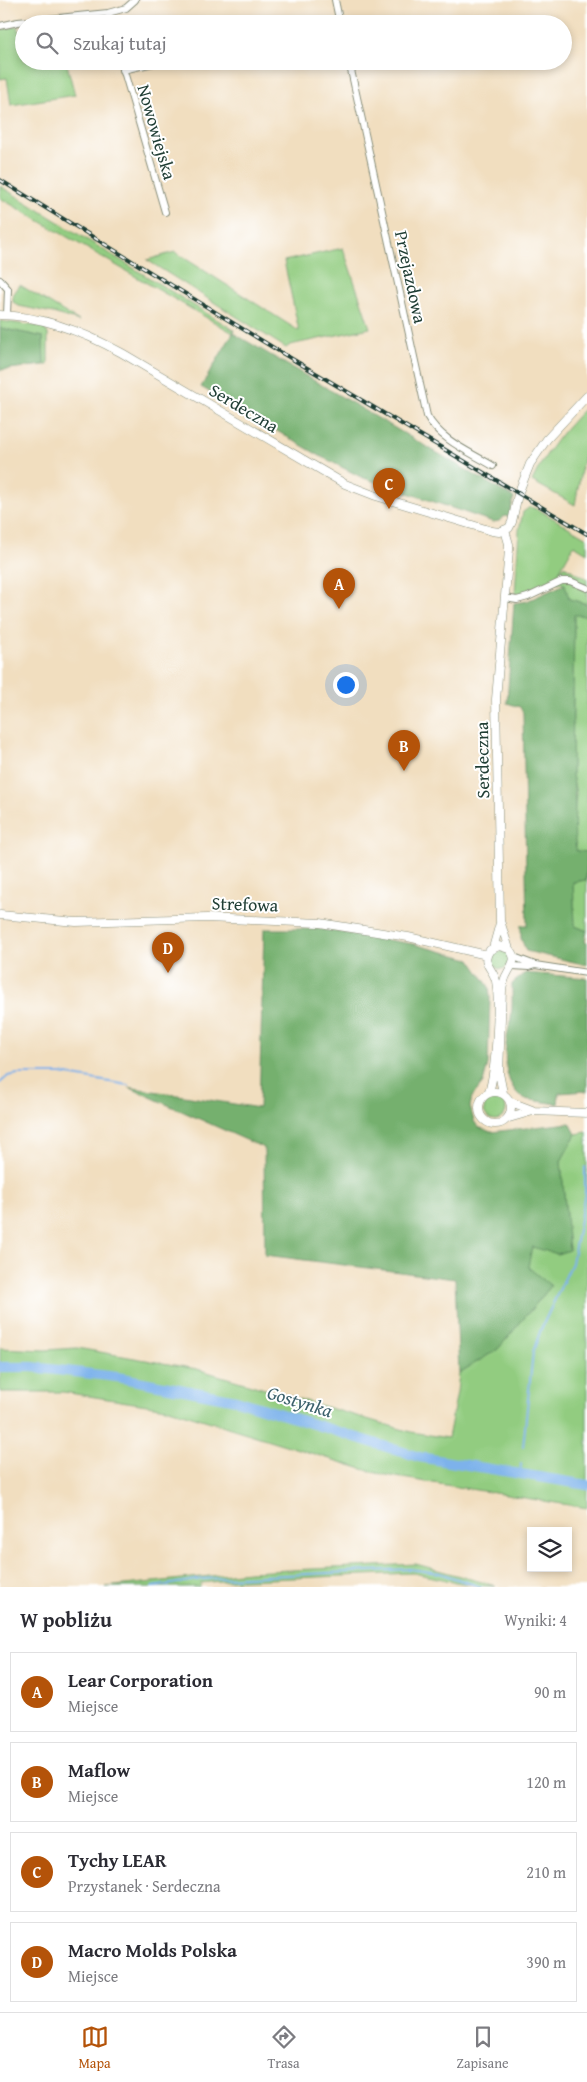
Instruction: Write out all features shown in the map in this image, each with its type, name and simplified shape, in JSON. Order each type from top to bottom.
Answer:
[{"type":"street","points":[[88,15],[108,13],[126,8],[135,0]]},
{"type":"street","points":[[335,0],[338,15]]},
{"type":"street","points":[[0,26],[15,23]]},
{"type":"street","name":"Nowowiejska","points":[[123,70],[165,212]]},
{"type":"street","name":"Przejazdowa","points":[[351,70],[427,416],[433,427],[442,434],[493,466]]},
{"type":"street","name":"Serdeczna","points":[[0,280],[8,289],[3,315],[42,320],[81,332],[106,344],[350,486],[474,527],[492,531],[505,530],[509,544],[496,700],[500,921],[508,949]]},
{"type":"street","points":[[505,530],[512,522],[518,494],[530,464],[547,439],[587,396]]},
{"type":"street","points":[[505,598],[517,600],[528,597],[562,581],[570,581],[587,588]]},
{"type":"street","name":"Strefowa","points":[[0,916],[76,922],[203,918],[289,921],[385,933],[487,955]]},
{"type":"street","name":"Serdeczna","points":[[493,948],[500,921]]},
{"type":"street","points":[[587,974],[534,965],[514,956],[508,949],[499,946],[493,948],[487,955],[486,963],[496,980],[497,1005],[494,1068],[489,1092],[480,1102],[481,1116],[492,1124],[501,1123],[509,1118],[534,1111],[587,1113]]},
{"type":"street","points":[[514,956],[502,990],[499,1072],[503,1093],[511,1102],[534,1111]]},
{"type":"street","points":[[493,972],[500,974],[510,969],[534,965]]},
{"type":"street","points":[[489,1092],[503,1093]]},
{"type":"street","points":[[509,1118],[512,1109],[511,1102]]},
{"type":"green space","points":[[15,27],[15,70],[68,70],[75,95],[11,105],[7,78],[0,79],[0,30]]},
{"type":"green space","points":[[0,186],[234,330],[233,333],[0,198]]},
{"type":"green space","points":[[343,248],[370,328],[290,345],[286,348],[147,260],[175,252],[299,331],[284,261]]},
{"type":"green space","points":[[20,285],[79,321],[19,306],[13,302],[13,295]]},
{"type":"green space","points":[[0,321],[44,327],[48,334],[48,365],[44,365],[43,337],[0,328]]},
{"type":"green space","points":[[0,328],[43,337],[44,365],[0,370]]},
{"type":"green space","points":[[233,333],[514,498],[509,517],[505,516],[499,521],[493,522],[361,477],[320,456],[201,387]]},
{"type":"green space","points":[[587,406],[587,437],[575,505],[532,481],[556,441]]},
{"type":"green space","points":[[530,507],[539,510],[587,538],[587,553],[574,545],[558,573],[564,566],[587,579],[587,604],[569,599],[564,584],[553,581],[515,595],[519,530],[523,512]]},
{"type":"green space","points":[[565,584],[569,599],[587,604],[587,616],[574,615],[572,775],[575,794],[576,851],[587,852],[586,880],[573,882],[575,926],[587,931],[585,942],[587,943],[587,965],[526,951],[521,938],[521,925],[527,925],[523,713],[520,707],[507,703],[514,603],[527,601]]},
{"type":"green space","points":[[574,614],[587,616],[587,852],[576,851],[573,829],[576,793],[572,775]]},
{"type":"green space","points":[[587,872],[587,931],[575,926],[573,882],[586,880]]},
{"type":"green space","points":[[264,929],[319,929],[413,944],[470,959],[489,987],[490,997],[488,1064],[483,1083],[472,1097],[470,1107],[474,1121],[478,1127],[491,1132],[570,1123],[576,1134],[561,1161],[569,1250],[557,1254],[532,1247],[528,1267],[551,1286],[498,1349],[459,1373],[455,1279],[265,1255],[264,1148],[128,1087],[259,1108]]},
{"type":"green space","points":[[501,951],[507,954],[510,960],[507,966],[501,969],[495,966],[492,960],[495,954]]},
{"type":"green space","points":[[525,973],[587,978],[587,1091],[559,1093],[558,1104],[524,1099],[516,1092],[507,1074],[505,1054],[512,1014],[512,984]]},
{"type":"green space","points":[[495,1098],[503,1101],[506,1109],[503,1117],[495,1120],[487,1117],[484,1109],[487,1101]]},
{"type":"green space","points":[[587,1132],[587,1508],[372,1472],[166,1408],[63,1392],[0,1392],[0,1348],[45,1350],[77,1348],[197,1369],[411,1432],[448,1438],[459,1373],[498,1349],[551,1286],[527,1267],[532,1246],[557,1254],[569,1250],[561,1161],[576,1134]]},
{"type":"green space","points":[[416,1564],[496,1586],[465,1584],[413,1573],[220,1581],[201,1583],[200,1587],[105,1587],[249,1572]]},
{"type":"waterway","points":[[0,1083],[8,1076],[18,1074],[61,1074],[128,1085]]},
{"type":"waterway","points":[[523,1447],[533,1352],[541,1329],[572,1263],[585,1193],[585,1167]]},
{"type":"waterway","name":"Gostynka","points":[[0,1367],[32,1367],[117,1377],[236,1400],[419,1457],[587,1485]]},
{"type":"waterway","points":[[520,1475],[521,1464]]},
{"type":"waterway","points":[[152,1587],[203,1579],[410,1569],[439,1573],[481,1587]]},
{"type":"railway","points":[[0,180],[282,353],[587,534]]},
{"type":"place","name":"Tychy LEAR","points":[[389,509]]},
{"type":"place","name":"Lear Corporation","points":[[339,609]]},
{"type":"place","name":"Maflow","points":[[404,771]]},
{"type":"place","name":"Macro Molds Polska","points":[[168,973]]}]
